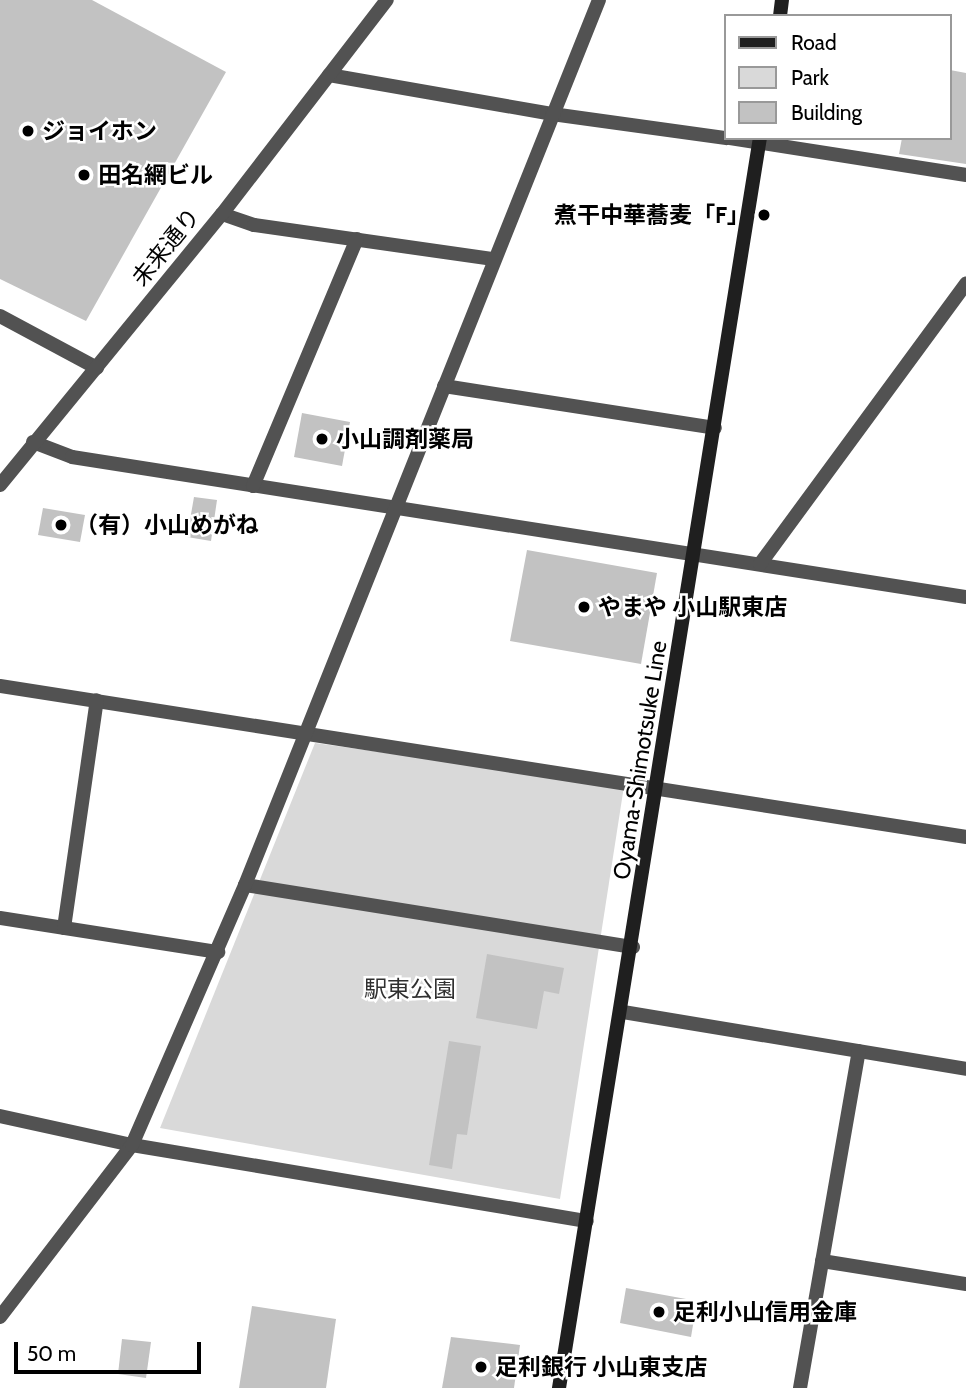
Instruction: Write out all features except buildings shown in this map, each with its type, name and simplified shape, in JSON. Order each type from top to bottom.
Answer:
[{"type":"main road","name":"Oyama-Shimotsuke Line","points":[[559,1388],[634,947],[760,140]]},
{"type":"street","name":"未来通り","points":[[0,485],[222,214],[387,0]]},
{"type":"street","points":[[0,1317],[132,1145],[218,952],[598,0]]},
{"type":"street","points":[[329,75],[552,114],[724,137]]},
{"type":"street","points":[[760,140],[966,175]]},
{"type":"street","points":[[222,214],[254,225],[494,260]]},
{"type":"street","points":[[253,485],[357,240]]},
{"type":"street","points":[[760,564],[966,284]]},
{"type":"street","points":[[0,316],[97,368]]},
{"type":"street","points":[[444,386],[715,428]]},
{"type":"street","points":[[33,442],[72,457],[395,510],[966,597]]},
{"type":"street","points":[[0,686],[97,699],[966,837]]},
{"type":"street","points":[[64,928],[97,699]]},
{"type":"street","points":[[245,885],[634,947]]},
{"type":"street","points":[[0,918],[218,952]]},
{"type":"street","points":[[623,1012],[966,1069]]},
{"type":"street","points":[[800,1388],[859,1051]]},
{"type":"street","points":[[0,1116],[132,1145],[587,1221]]},
{"type":"street","points":[[822,1261],[966,1284]]},
{"type":"green space","name":"駅東公園","points":[[315,743],[624,786],[560,1199],[160,1128]]},
{"type":"place","name":"ジョイホン","points":[[28,131]]},
{"type":"place","name":"田名網ビル","points":[[84,175]]},
{"type":"place","name":"煮干中華蕎麦「F」","points":[[764,215]]},
{"type":"place","name":"小山調剤薬局","points":[[322,439]]},
{"type":"place","name":"（有）小山めがね","points":[[61,525]]},
{"type":"place","name":"やまや 小山駅東店","points":[[584,607]]},
{"type":"place","name":"足利小山信用金庫","points":[[659,1312]]},
{"type":"place","name":"足利銀行 小山東支店","points":[[481,1367]]}]
